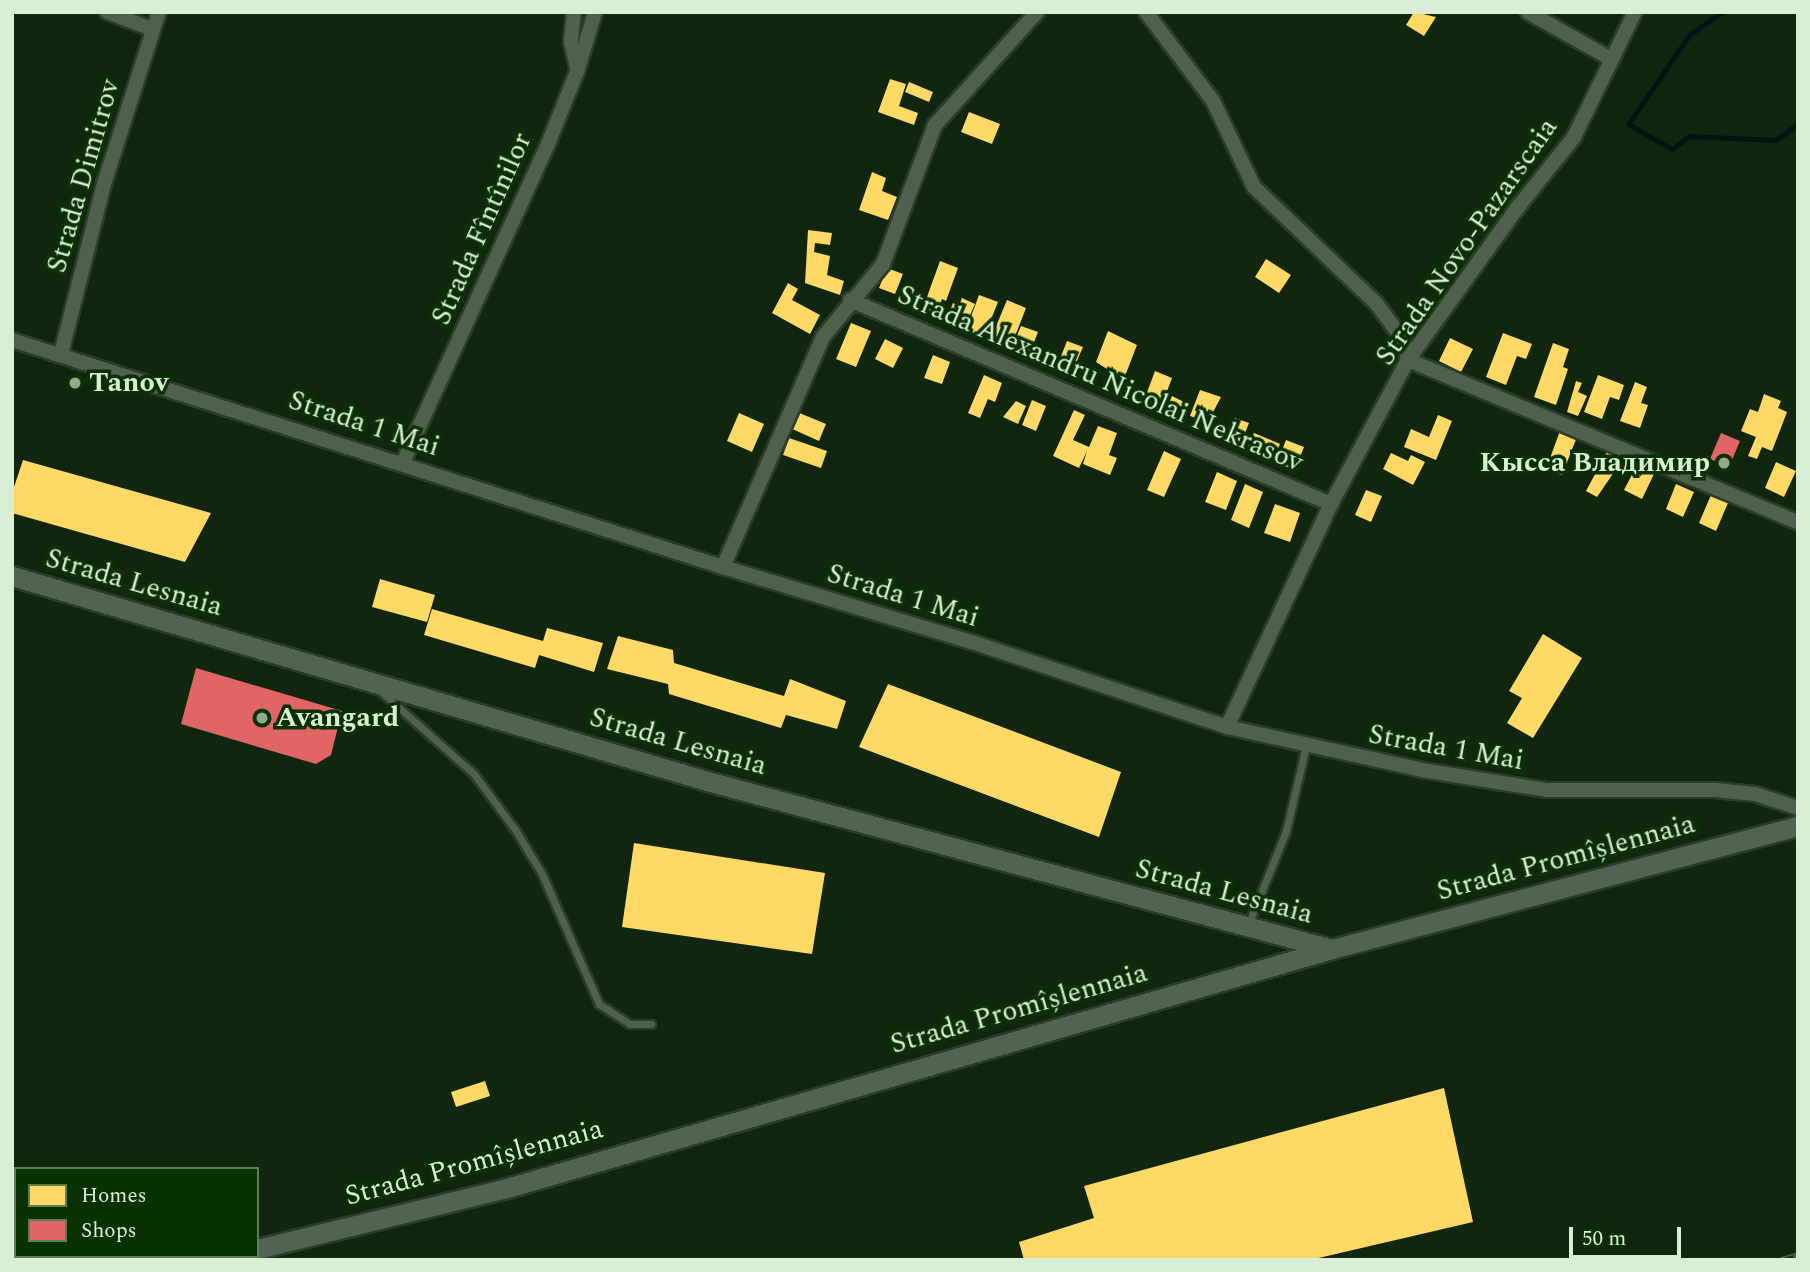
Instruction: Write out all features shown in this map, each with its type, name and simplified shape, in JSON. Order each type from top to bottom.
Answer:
[{"type":"street","points":[[107,12],[152,29]]},
{"type":"street","name":"Strada Dimitrov","points":[[61,354],[104,184],[159,12]]},
{"type":"street","points":[[574,12],[571,42],[577,72]]},
{"type":"street","name":"Strada Fîntînilor","points":[[403,462],[577,72],[594,12]]},
{"type":"street","points":[[723,567],[823,337],[850,300],[869,285],[883,264],[936,125],[1037,12]]},
{"type":"street","points":[[1146,12],[1213,101],[1255,187],[1376,303],[1405,342],[1408,360],[1798,522]]},
{"type":"street","points":[[1528,12],[1611,59]]},
{"type":"street","name":"Strada Novo-Pazarscaia","points":[[1227,727],[1331,504],[1408,360],[1518,207],[1574,137],[1635,12]]},
{"type":"street","name":"Strada Alexandru Nicolai Nekrasov","points":[[850,300],[1331,504]]},
{"type":"street","name":"Strada 1 Mai","points":[[12,340],[403,462],[723,567],[972,642],[1227,727],[1306,746],[1547,790],[1714,790],[1755,794],[1798,808]]},
{"type":"street","name":"Strada Lesnaia","points":[[12,576],[707,781],[1247,929],[1332,949]]},
{"type":"street","name":"Strada Promîșlennaia","points":[[259,1249],[507,1188],[1332,949],[1798,826]]},
{"type":"lane","points":[[370,682],[474,774],[516,831],[542,874],[599,1004],[630,1024],[652,1024]]},
{"type":"lane","points":[[1247,929],[1286,831],[1306,746]]},
{"type":"building: Homes","points":[[1414,12],[1436,17],[1424,36],[1406,25]]},
{"type":"building: Homes","points":[[890,79],[906,84],[899,106],[918,113],[914,125],[878,112]]},
{"type":"building: Homes","points":[[909,82],[933,92],[929,102],[905,92]]},
{"type":"building: Homes","points":[[969,112],[1000,124],[992,144],[961,132]]},
{"type":"building: Homes","points":[[872,172],[886,178],[882,191],[897,197],[888,220],[859,210]]},
{"type":"building: Homes","points":[[808,230],[832,233],[830,245],[815,243],[814,252],[830,256],[827,275],[844,281],[840,295],[805,283]]},
{"type":"building: Homes","points":[[1266,259],[1291,275],[1279,293],[1255,277]]},
{"type":"building: Homes","points":[[940,261],[958,268],[946,301],[942,299],[937,313],[923,308]]},
{"type":"building: Homes","points":[[887,268],[903,274],[895,294],[879,288]]},
{"type":"building: Homes","points":[[788,283],[798,289],[792,300],[820,315],[810,334],[772,313]]},
{"type":"building: Homes","points":[[979,295],[998,302],[984,337],[966,330]]},
{"type":"building: Homes","points":[[962,298],[975,304],[964,329],[946,321],[953,303],[959,306]]},
{"type":"building: Homes","points":[[1007,300],[1026,308],[1010,349],[990,341]]},
{"type":"building: Homes","points":[[851,323],[871,331],[856,367],[836,359]]},
{"type":"building: Homes","points":[[1021,326],[1038,332],[1029,355],[1012,348]]},
{"type":"building: Homes","points":[[1108,331],[1137,345],[1120,389],[1108,385],[1113,373],[1096,362]]},
{"type":"building: Homes","points":[[1503,333],[1532,344],[1526,359],[1517,356],[1506,385],[1486,377]]},
{"type":"building: Homes","points":[[1450,338],[1473,349],[1461,372],[1439,361]]},
{"type":"building: Homes","points":[[885,339],[903,348],[893,368],[875,359]]},
{"type":"building: Homes","points":[[1067,341],[1083,347],[1073,370],[1058,364]]},
{"type":"building: Homes","points":[[1553,343],[1569,349],[1563,367],[1568,369],[1556,405],[1534,397]]},
{"type":"building: Homes","points":[[933,355],[950,362],[942,384],[924,378]]},
{"type":"building: Homes","points":[[1155,371],[1172,378],[1160,410],[1143,403]]},
{"type":"building: Homes","points":[[984,375],[1002,383],[995,402],[988,399],[980,418],[968,413]]},
{"type":"building: Homes","points":[[1598,375],[1624,385],[1619,400],[1610,397],[1602,419],[1584,412]]},
{"type":"building: Homes","points":[[1576,381],[1582,383],[1578,392],[1587,396],[1578,416],[1567,412]]},
{"type":"building: Homes","points":[[1635,382],[1647,387],[1641,403],[1648,405],[1640,428],[1620,421]]},
{"type":"building: Homes","points":[[1200,390],[1221,397],[1208,422],[1190,416]]},
{"type":"building: Homes","points":[[1764,394],[1781,401],[1778,408],[1787,412],[1772,451],[1762,447],[1757,459],[1748,456],[1756,437],[1741,431],[1750,409],[1758,412]]},
{"type":"building: Homes","points":[[1172,396],[1188,404],[1181,420],[1165,413]]},
{"type":"building: Homes","points":[[1032,400],[1046,406],[1036,431],[1022,425]]},
{"type":"building: Homes","points":[[1016,401],[1026,406],[1018,424],[1003,417]]},
{"type":"building: Homes","points":[[1074,410],[1085,415],[1073,440],[1089,447],[1098,426],[1117,433],[1109,455],[1117,458],[1110,475],[1083,464],[1087,451],[1079,468],[1053,456]]},
{"type":"building: Homes","points":[[797,412],[826,424],[819,441],[790,428]]},
{"type":"building: Homes","points":[[739,413],[764,424],[752,452],[727,441]]},
{"type":"building: Homes","points":[[1438,415],[1452,421],[1436,460],[1404,447],[1411,429],[1429,437]]},
{"type":"building: Homes","points":[[1235,418],[1249,423],[1240,446],[1227,441]]},
{"type":"building: Homes","points":[[1560,431],[1577,437],[1562,475],[1546,469]]},
{"type":"building: Homes","points":[[1254,433],[1280,444],[1273,460],[1247,449]]},
{"type":"building: Homes","points":[[789,438],[827,451],[821,468],[783,455]]},
{"type":"building: Homes","points":[[1286,440],[1304,447],[1295,470],[1277,463]]},
{"type":"building: Homes","points":[[1608,450],[1623,459],[1597,497],[1586,491]]},
{"type":"building: Homes","points":[[1164,451],[1181,459],[1164,497],[1147,490]]},
{"type":"building: Homes","points":[[1391,453],[1408,461],[1411,455],[1425,462],[1413,485],[1383,469]]},
{"type":"building: Homes","points":[[23,460],[211,513],[185,562],[12,513],[12,493]]},
{"type":"building: Homes","points":[[1776,462],[1796,471],[1784,497],[1765,488]]},
{"type":"building: Homes","points":[[1637,465],[1654,474],[1642,499],[1624,490]]},
{"type":"building: Homes","points":[[1217,472],[1237,481],[1226,510],[1205,502]]},
{"type":"building: Homes","points":[[1245,484],[1263,492],[1249,528],[1231,520]]},
{"type":"building: Homes","points":[[1676,484],[1694,492],[1683,517],[1666,509]]},
{"type":"building: Homes","points":[[1366,490],[1382,496],[1371,522],[1355,515]]},
{"type":"building: Homes","points":[[1711,495],[1728,503],[1716,531],[1699,523]]},
{"type":"building: Homes","points":[[1275,504],[1300,513],[1290,542],[1264,533]]},
{"type":"building: Homes","points":[[380,579],[435,595],[427,622],[372,607]]},
{"type":"building: Homes","points":[[432,609],[543,641],[547,628],[603,643],[594,672],[539,655],[535,668],[424,635]]},
{"type":"building: Homes","points":[[1543,634],[1582,658],[1533,738],[1507,723],[1522,698],[1509,691]]},
{"type":"building: Homes","points":[[618,636],[673,650],[674,663],[784,696],[790,679],[846,701],[837,729],[786,715],[781,728],[669,694],[668,684],[607,669]]},
{"type":"building: Homes","points":[[888,684],[1121,772],[1099,837],[859,747]]},
{"type":"building: Homes","points":[[634,843],[825,873],[812,954],[622,927]]},
{"type":"building: Homes","points":[[485,1081],[490,1096],[456,1107],[451,1092]]},
{"type":"building: Homes","points":[[1444,1088],[1473,1222],[1310,1260],[1024,1260],[1019,1242],[1094,1218],[1084,1186]]},
{"type":"building: Shops","points":[[1721,433],[1740,441],[1729,467],[1710,459]]},
{"type":"building: Shops","name":"Avangard","points":[[196,668],[342,711],[331,755],[316,764],[181,724]]},
{"type":"waterway","points":[[1723,12],[1690,35],[1629,124],[1672,149],[1689,136],[1776,140],[1798,124]]},
{"type":"railway","points":[[1781,1260],[1798,1255]]},
{"type":"place","name":"Tanov","points":[[75,383]]},
{"type":"place","name":"Кысса Владимир","points":[[1724,463]]},
{"type":"place","name":"Avangard","points":[[262,718]]}]
